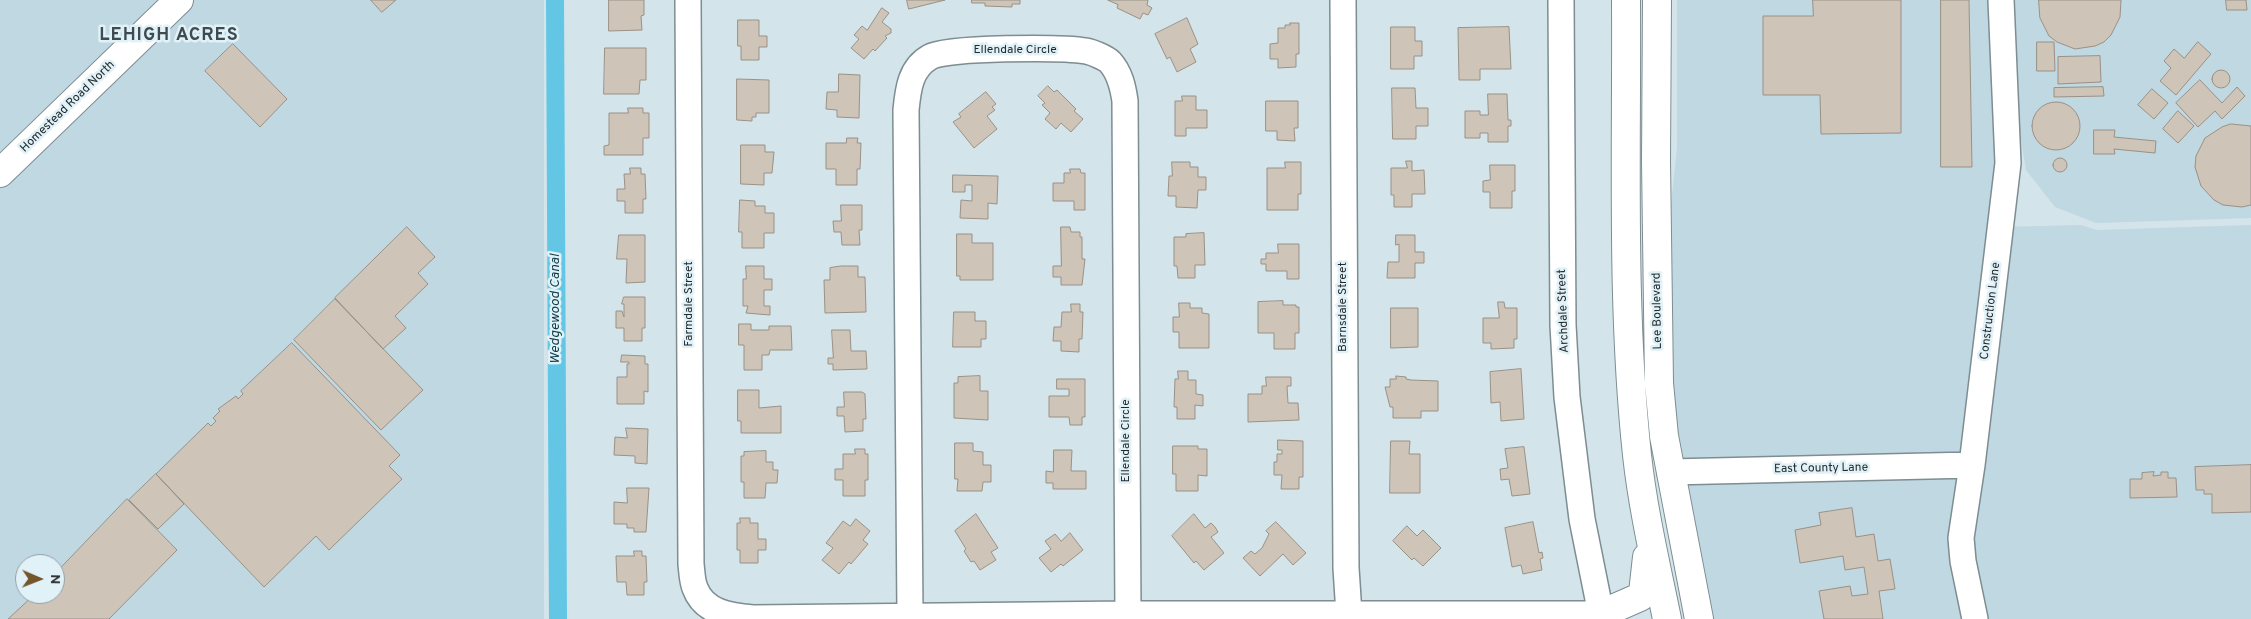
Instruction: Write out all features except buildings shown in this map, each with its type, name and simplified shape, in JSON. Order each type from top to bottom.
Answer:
[{"type":"main road","name":"Homestead Road North","points":[[0,173],[179,0]]},
{"type":"main road","name":"Lee Boulevard","points":[[1658,0],[1656,138],[1660,384],[1664,436],[1699,619]]},
{"type":"main road","points":[[1626,7],[1640,49],[1641,104],[1647,134],[1656,138]]},
{"type":"main road","points":[[1626,7],[1624,168],[1631,383],[1640,476],[1667,619]]},
{"type":"main road","points":[[1640,476],[1670,472]]},
{"type":"main road","points":[[1601,616],[1631,602],[1643,593],[1650,536]]},
{"type":"main road","points":[[1601,616],[1637,619]]},
{"type":"street","name":"Farmdale Street","points":[[688,0],[691,564],[695,589],[705,605],[727,615],[753,618],[910,616]]},
{"type":"street","name":"Barnsdale Street","points":[[1343,0],[1346,568],[1349,614]]},
{"type":"street","name":"Archdale Street","points":[[1560,0],[1563,325],[1567,397],[1582,519],[1601,616]]},
{"type":"street","name":"Construction Lane","points":[[1974,619],[1963,561],[1961,538],[1972,466],[2008,162],[2001,0]]},
{"type":"street","name":"Ellendale Circle","points":[[910,616],[906,110],[908,87],[916,68],[930,56],[951,51],[1033,49],[1087,51],[1110,62],[1122,82],[1125,101],[1128,614]]},
{"type":"street","name":"East County Lane","points":[[1670,472],[1972,466]]},
{"type":"street","points":[[910,616],[1349,614],[1379,616],[1601,616]]},
{"type":"shaded area","points":[[0,0],[544,0],[544,619],[0,619]]},
{"type":"shaded area","points":[[553,0],[559,0],[560,455],[553,455]]},
{"type":"shaded area","points":[[1677,0],[2005,0],[2002,227],[2081,225],[2097,230],[2251,225],[2251,619],[1709,619],[1674,435],[1667,243],[1677,148]]},
{"type":"shaded area","points":[[2014,0],[2251,0],[2251,218],[2096,223],[2055,207],[2026,170],[2015,104]]},
{"type":"waterway","name":"Wedgewood Canal","points":[[555,0],[558,619]]},
{"type":"district","name":"LEHIGH ACRES","points":[[169,36]]}]
